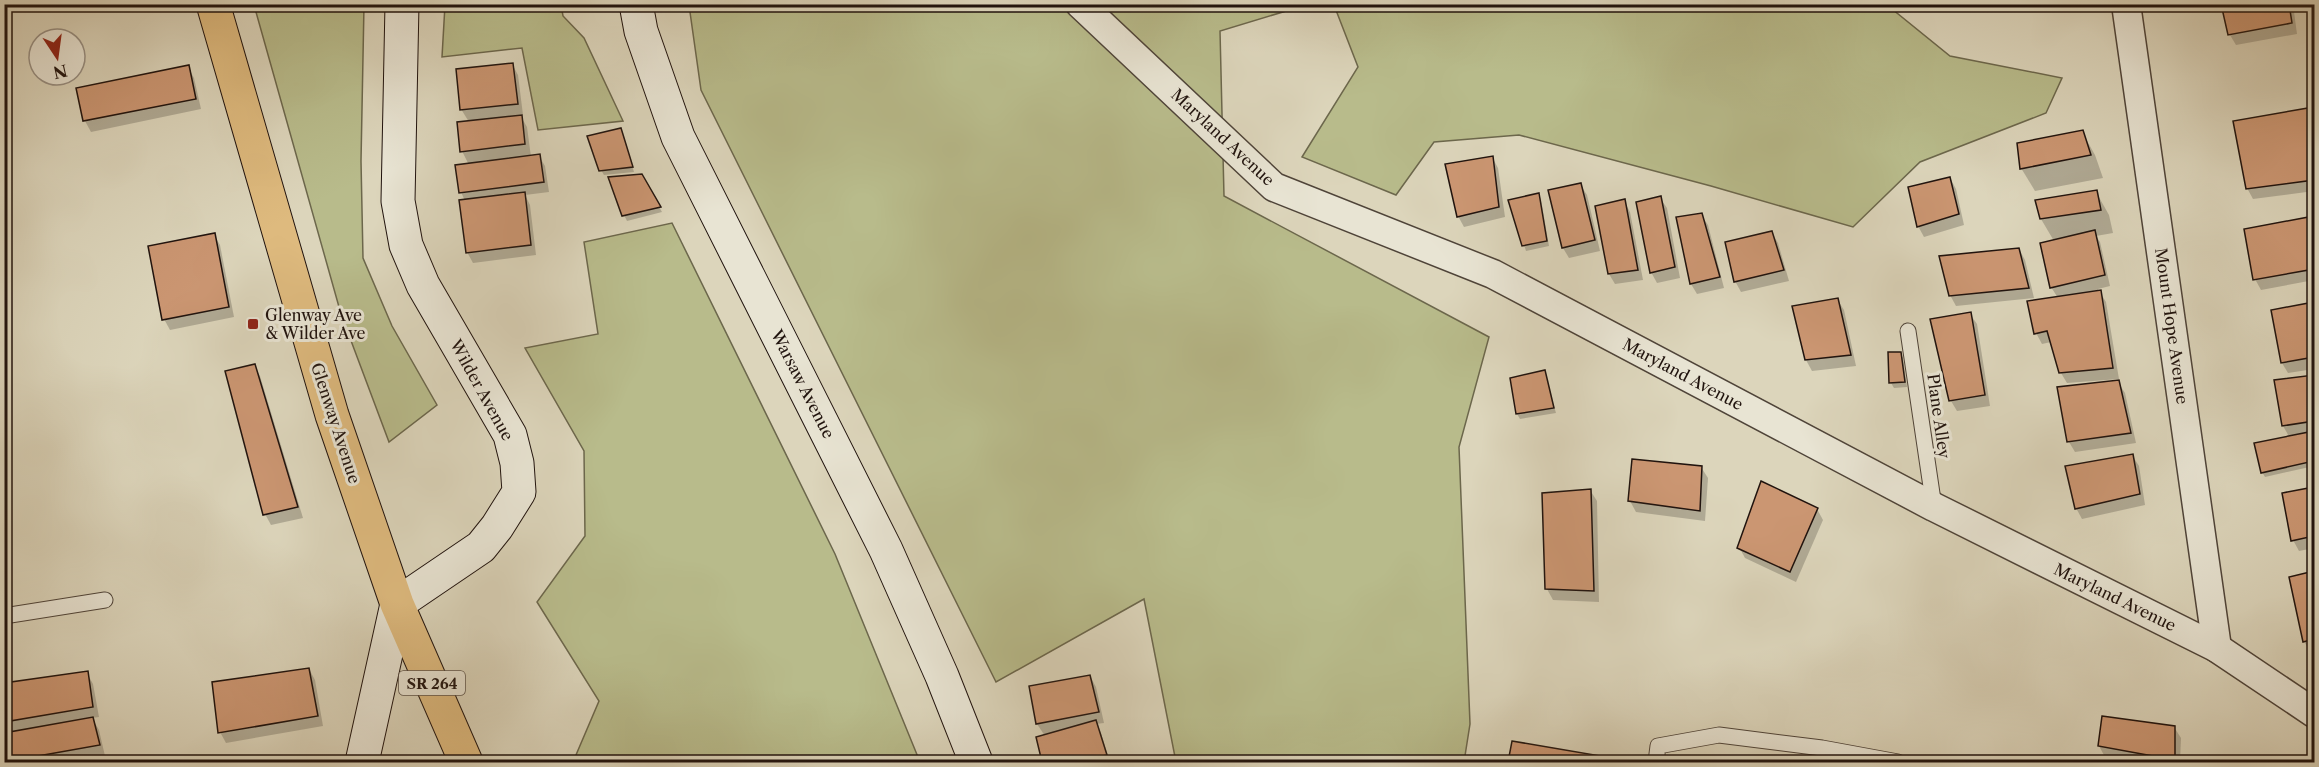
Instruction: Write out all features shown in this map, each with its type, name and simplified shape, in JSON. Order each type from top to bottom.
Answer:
[{"type":"main road","name":"Glenway Avenue","points":[[213,4],[332,415],[397,604],[466,762]]},
{"type":"main road","name":"Wilder Avenue","points":[[397,604],[481,547],[519,492],[517,463],[510,435],[423,285],[406,244],[398,201],[402,4]]},
{"type":"main road","name":"Warsaw Avenue","points":[[636,4],[641,31],[678,137],[886,550],[942,676],[976,762]]},
{"type":"main road","points":[[362,762],[397,604]]},
{"type":"street","name":"Maryland Avenue","points":[[1080,4],[1274,187],[1493,273],[1934,507],[2217,648],[2314,713]]},
{"type":"street","name":"Mount Hope Avenue","points":[[2126,4],[2217,648]]},
{"type":"lane","name":"Plane Alley","points":[[1908,331],[1934,507]]},
{"type":"lane","points":[[4,616],[105,600]]},
{"type":"lane","points":[[1656,762],[1658,746],[1719,735],[1822,748],[1898,762]]},
{"type":"green space","points":[[254,5],[364,5],[361,161],[363,258],[392,326],[437,405],[389,442],[341,314]]},
{"type":"green space","points":[[445,5],[561,5],[563,16],[584,38],[623,121],[538,130],[522,48],[442,57]]},
{"type":"green space","points":[[689,5],[1306,5],[1220,31],[1224,196],[1489,337],[1459,447],[1470,724],[1464,762],[1176,762],[1144,599],[996,682],[701,90]]},
{"type":"green space","points":[[1334,5],[1887,5],[1950,56],[2062,78],[2046,113],[1920,162],[1853,227],[1711,186],[1519,135],[1434,142],[1396,195],[1302,157],[1358,67]]},
{"type":"green space","points":[[672,223],[835,554],[920,762],[573,762],[599,701],[537,602],[585,536],[584,451],[525,348],[598,334],[584,242]]},
{"type":"building","points":[[2221,4],[2289,4],[2292,23],[2228,35]]},
{"type":"building","points":[[513,63],[518,104],[460,110],[456,69]]},
{"type":"building","points":[[189,65],[196,99],[83,121],[76,88]]},
{"type":"building","points":[[2314,107],[2314,180],[2246,189],[2233,121]]},
{"type":"building","points":[[522,115],[525,144],[460,152],[457,122]]},
{"type":"building","points":[[621,128],[633,167],[599,171],[587,136]]},
{"type":"building","points":[[2083,130],[2091,155],[2020,169],[2017,143]]},
{"type":"building","points":[[540,154],[544,182],[459,193],[455,165]]},
{"type":"building","points":[[1493,156],[1499,207],[1457,217],[1445,164]]},
{"type":"building","points":[[642,174],[661,207],[622,216],[608,177]]},
{"type":"building","points":[[1950,177],[1959,214],[1917,227],[1908,187]]},
{"type":"building","points":[[1581,183],[1595,240],[1562,248],[1548,190]]},
{"type":"building","points":[[2097,190],[2101,210],[2040,219],[2035,200]]},
{"type":"building","points":[[525,192],[531,245],[466,253],[459,200]]},
{"type":"building","points":[[1539,193],[1547,241],[1522,246],[1508,200]]},
{"type":"building","points":[[1661,196],[1675,267],[1650,273],[1636,202]]},
{"type":"building","points":[[1625,199],[1638,270],[1608,274],[1595,206]]},
{"type":"building","points":[[1702,213],[1720,277],[1690,284],[1676,217]]},
{"type":"building","points":[[2314,216],[2314,269],[2253,280],[2244,229]]},
{"type":"building","points":[[2095,230],[2105,275],[2050,288],[2040,243]]},
{"type":"building","points":[[1772,231],[1784,270],[1734,282],[1725,242]]},
{"type":"building","points":[[215,233],[229,307],[162,320],[148,246]]},
{"type":"building","points":[[2019,248],[2029,288],[1949,296],[1939,256]]},
{"type":"building","points":[[2101,290],[2113,368],[2059,373],[2047,331],[2034,334],[2027,301]]},
{"type":"building","points":[[1838,298],[1851,355],[1805,360],[1792,306]]},
{"type":"building","points":[[2314,302],[2314,357],[2281,363],[2271,310]]},
{"type":"building","points":[[1971,312],[1985,395],[1949,401],[1930,319]]},
{"type":"building","points":[[1888,352],[1901,352],[1905,382],[1889,383]]},
{"type":"building","points":[[255,364],[298,507],[263,515],[225,371]]},
{"type":"building","points":[[1545,370],[1554,408],[1516,414],[1510,378]]},
{"type":"building","points":[[2314,375],[2314,421],[2282,426],[2274,380]]},
{"type":"building","points":[[2119,380],[2131,433],[2067,442],[2057,387]]},
{"type":"building","points":[[2314,431],[2314,461],[2261,473],[2254,443]]},
{"type":"building","points":[[2133,454],[2140,494],[2075,509],[2065,466]]},
{"type":"building","points":[[1632,459],[1702,466],[1700,511],[1628,501]]},
{"type":"building","points":[[1761,481],[1818,508],[1790,572],[1737,548]]},
{"type":"building","points":[[2314,487],[2314,536],[2291,541],[2282,493]]},
{"type":"building","points":[[1591,489],[1594,591],[1545,589],[1542,493]]},
{"type":"building","points":[[2314,571],[2314,639],[2303,642],[2289,577]]},
{"type":"building","points":[[309,668],[318,716],[218,733],[212,682]]},
{"type":"building","points":[[88,671],[93,707],[4,722],[4,683]]},
{"type":"building","points":[[1090,675],[1099,712],[1036,724],[1029,686]]},
{"type":"building","points":[[2102,716],[2175,726],[2175,760],[2098,746]]},
{"type":"building","points":[[93,717],[100,745],[4,762],[4,733]]},
{"type":"building","points":[[1096,720],[1107,755],[1075,762],[1042,762],[1036,737]]},
{"type":"building","points":[[1512,741],[1624,760],[1623,762],[1508,762]]},
{"type":"place","name":"Glenway Ave & Wilder Ave","points":[[253,324]]}]
